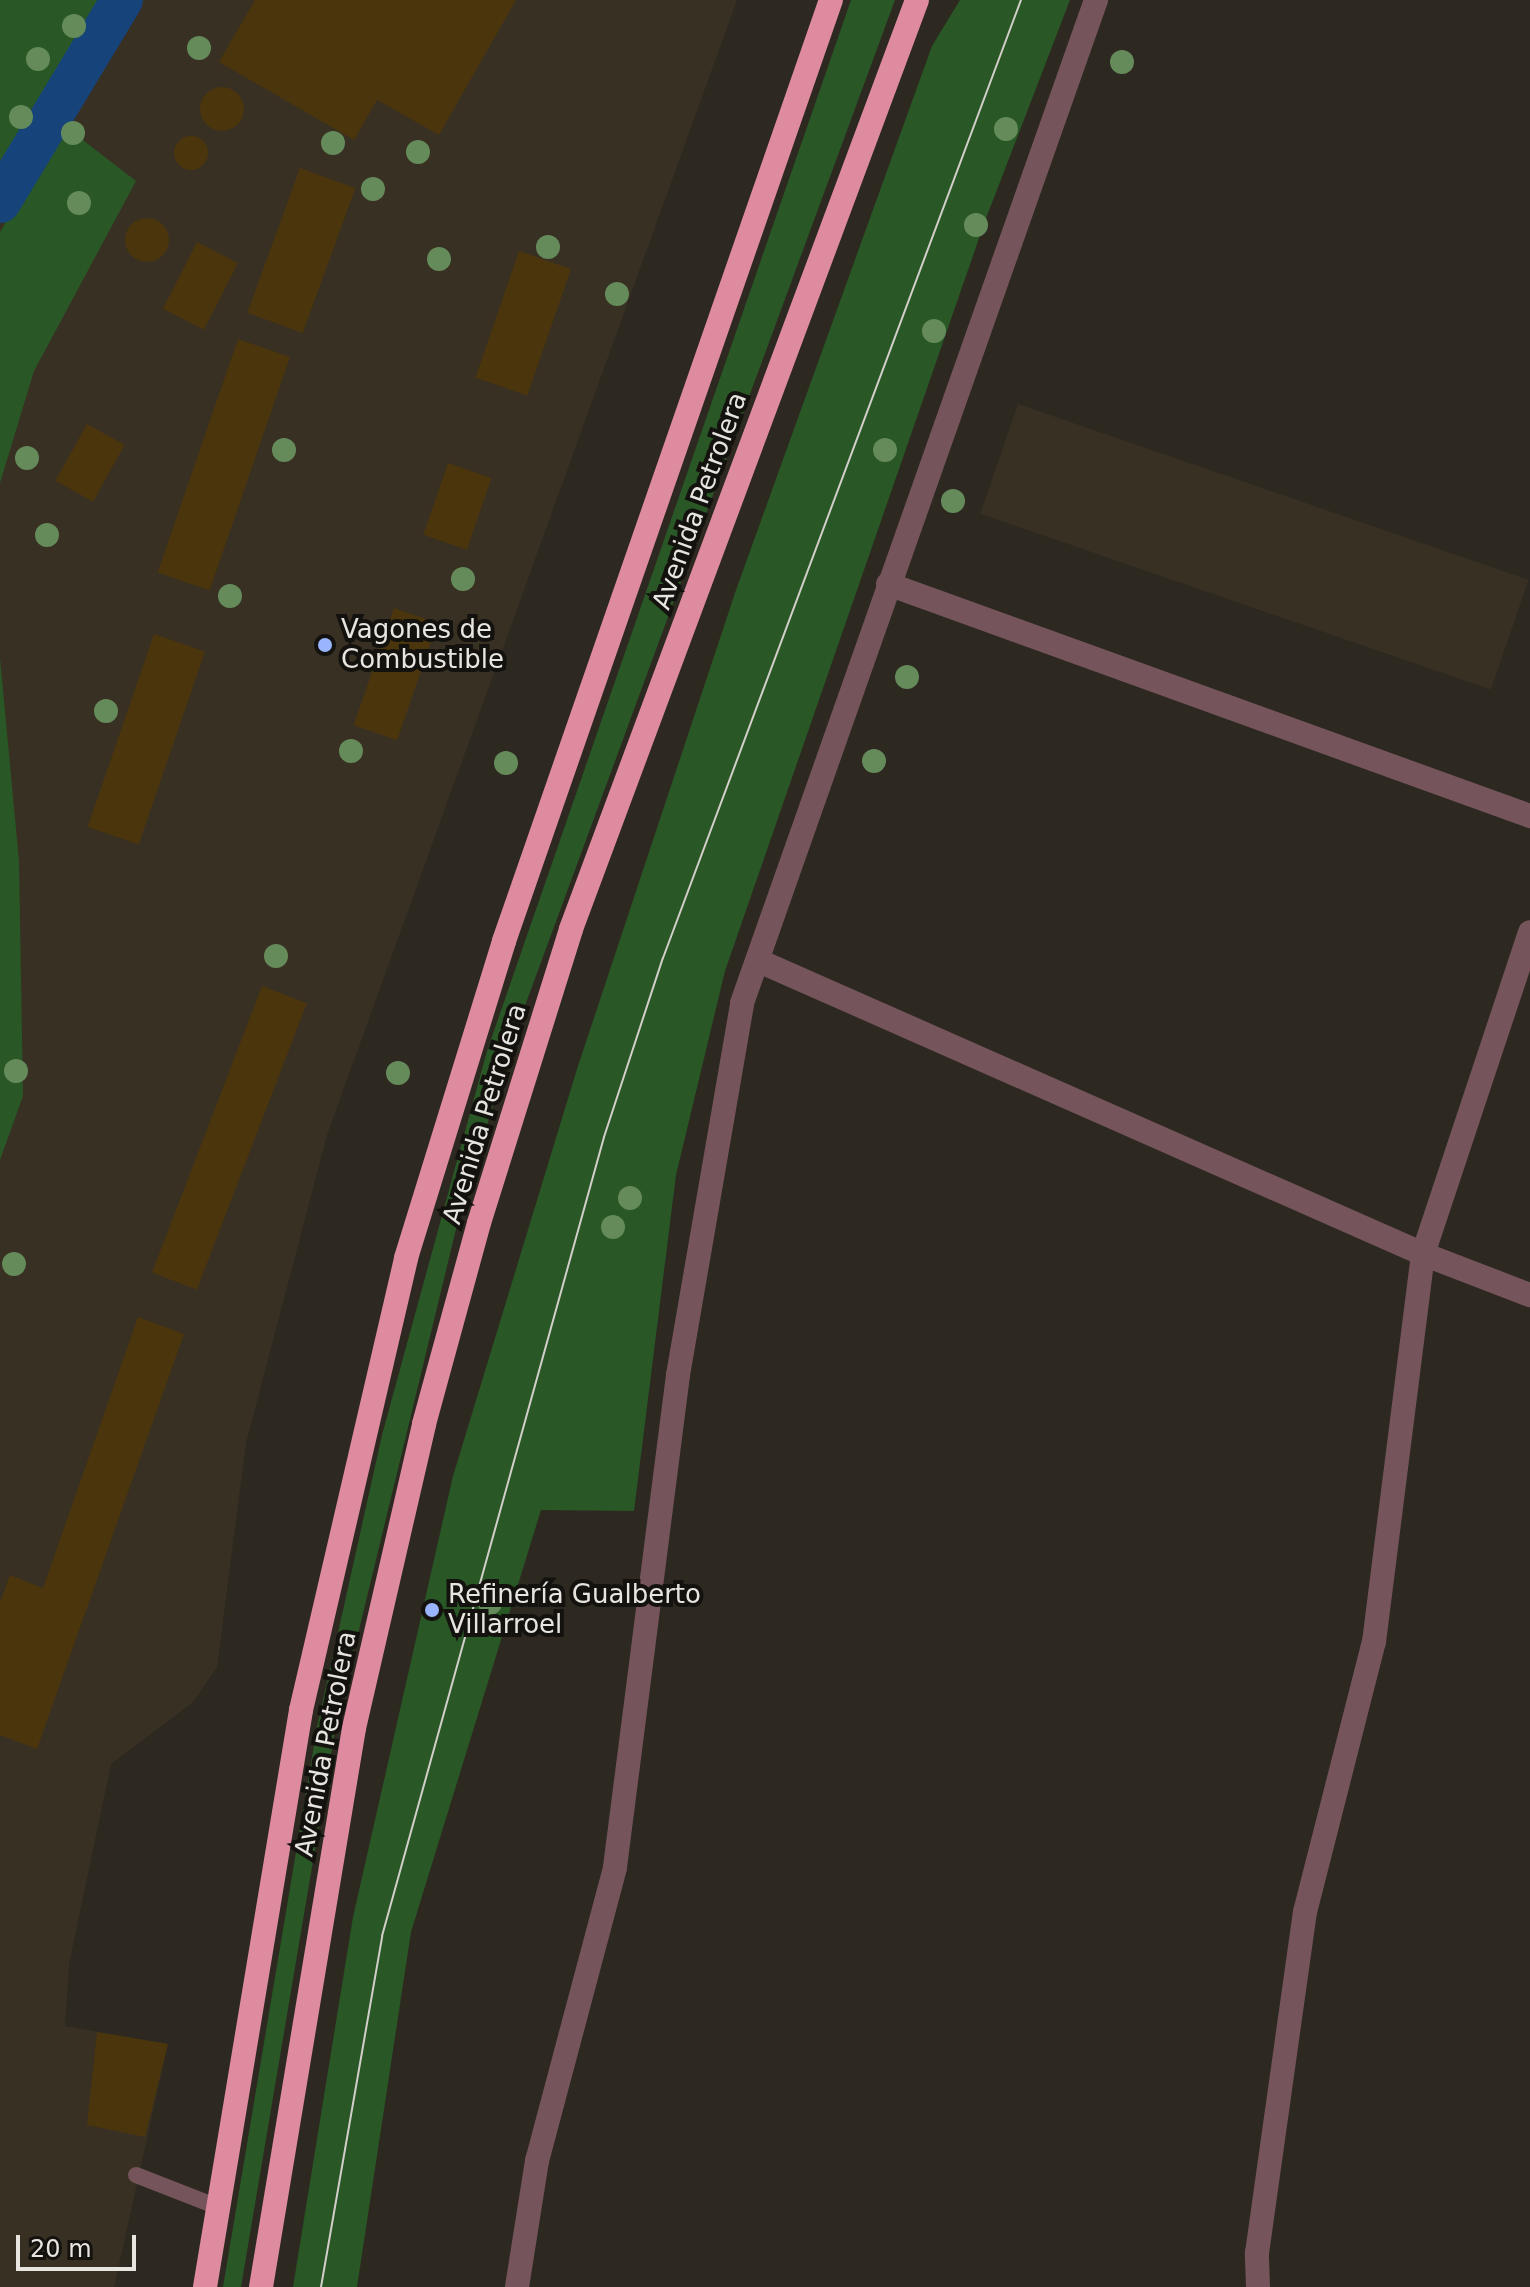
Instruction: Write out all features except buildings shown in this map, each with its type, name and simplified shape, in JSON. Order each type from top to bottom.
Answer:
[{"type":"highway","name":"Avenida Petrolera","points":[[205,2287],[301,1710],[406,1258],[509,926],[831,0]]},
{"type":"highway","name":"Avenida Petrolera","points":[[261,2287],[354,1728],[424,1424],[479,1223],[571,929],[917,0]]},
{"type":"street","points":[[517,2287],[537,2161],[615,1867],[678,1375],[742,1003],[1096,0]]},
{"type":"street","points":[[888,584],[1530,816]]},
{"type":"street","points":[[1258,2287],[1257,2253],[1305,1912],[1374,1642],[1423,1254],[1530,932]]},
{"type":"street","points":[[759,961],[1423,1254],[1530,1295]]},
{"type":"lane","points":[[136,2175],[218,2207]]},
{"type":"shaded area","points":[[0,0],[737,0],[327,1135],[246,1443],[217,1667],[193,1702],[111,1764],[69,1964],[65,2026],[168,2044],[114,2287],[0,2287]]},
{"type":"shaded area","points":[[1018,404],[1529,580],[1491,689],[980,514]]},
{"type":"green space","points":[[0,0],[105,0],[0,181]]},
{"type":"green space","points":[[851,0],[895,0],[515,1033],[458,1221],[336,1725],[241,2287],[223,2287],[317,1727],[382,1435],[487,1051]]},
{"type":"green space","points":[[960,0],[1070,0],[985,221],[725,971],[676,1175],[634,1511],[541,1510],[411,1932],[357,2287],[293,2287],[353,1917],[453,1476],[577,1069],[736,590],[932,46]]},
{"type":"green space","points":[[62,124],[136,181],[34,371],[0,483],[0,232]]},
{"type":"green space","points":[[0,658],[19,861],[23,1096],[0,1160]]},
{"type":"waterway","points":[[0,202],[122,0]]},
{"type":"tram line","points":[[321,2287],[382,1936],[604,1137],[663,958],[1021,0]]},
{"type":"place","name":"Vagones de Combustible","points":[[325,645]]},
{"type":"place","name":"Refinería Gualberto Villarroel","points":[[432,1610]]}]
